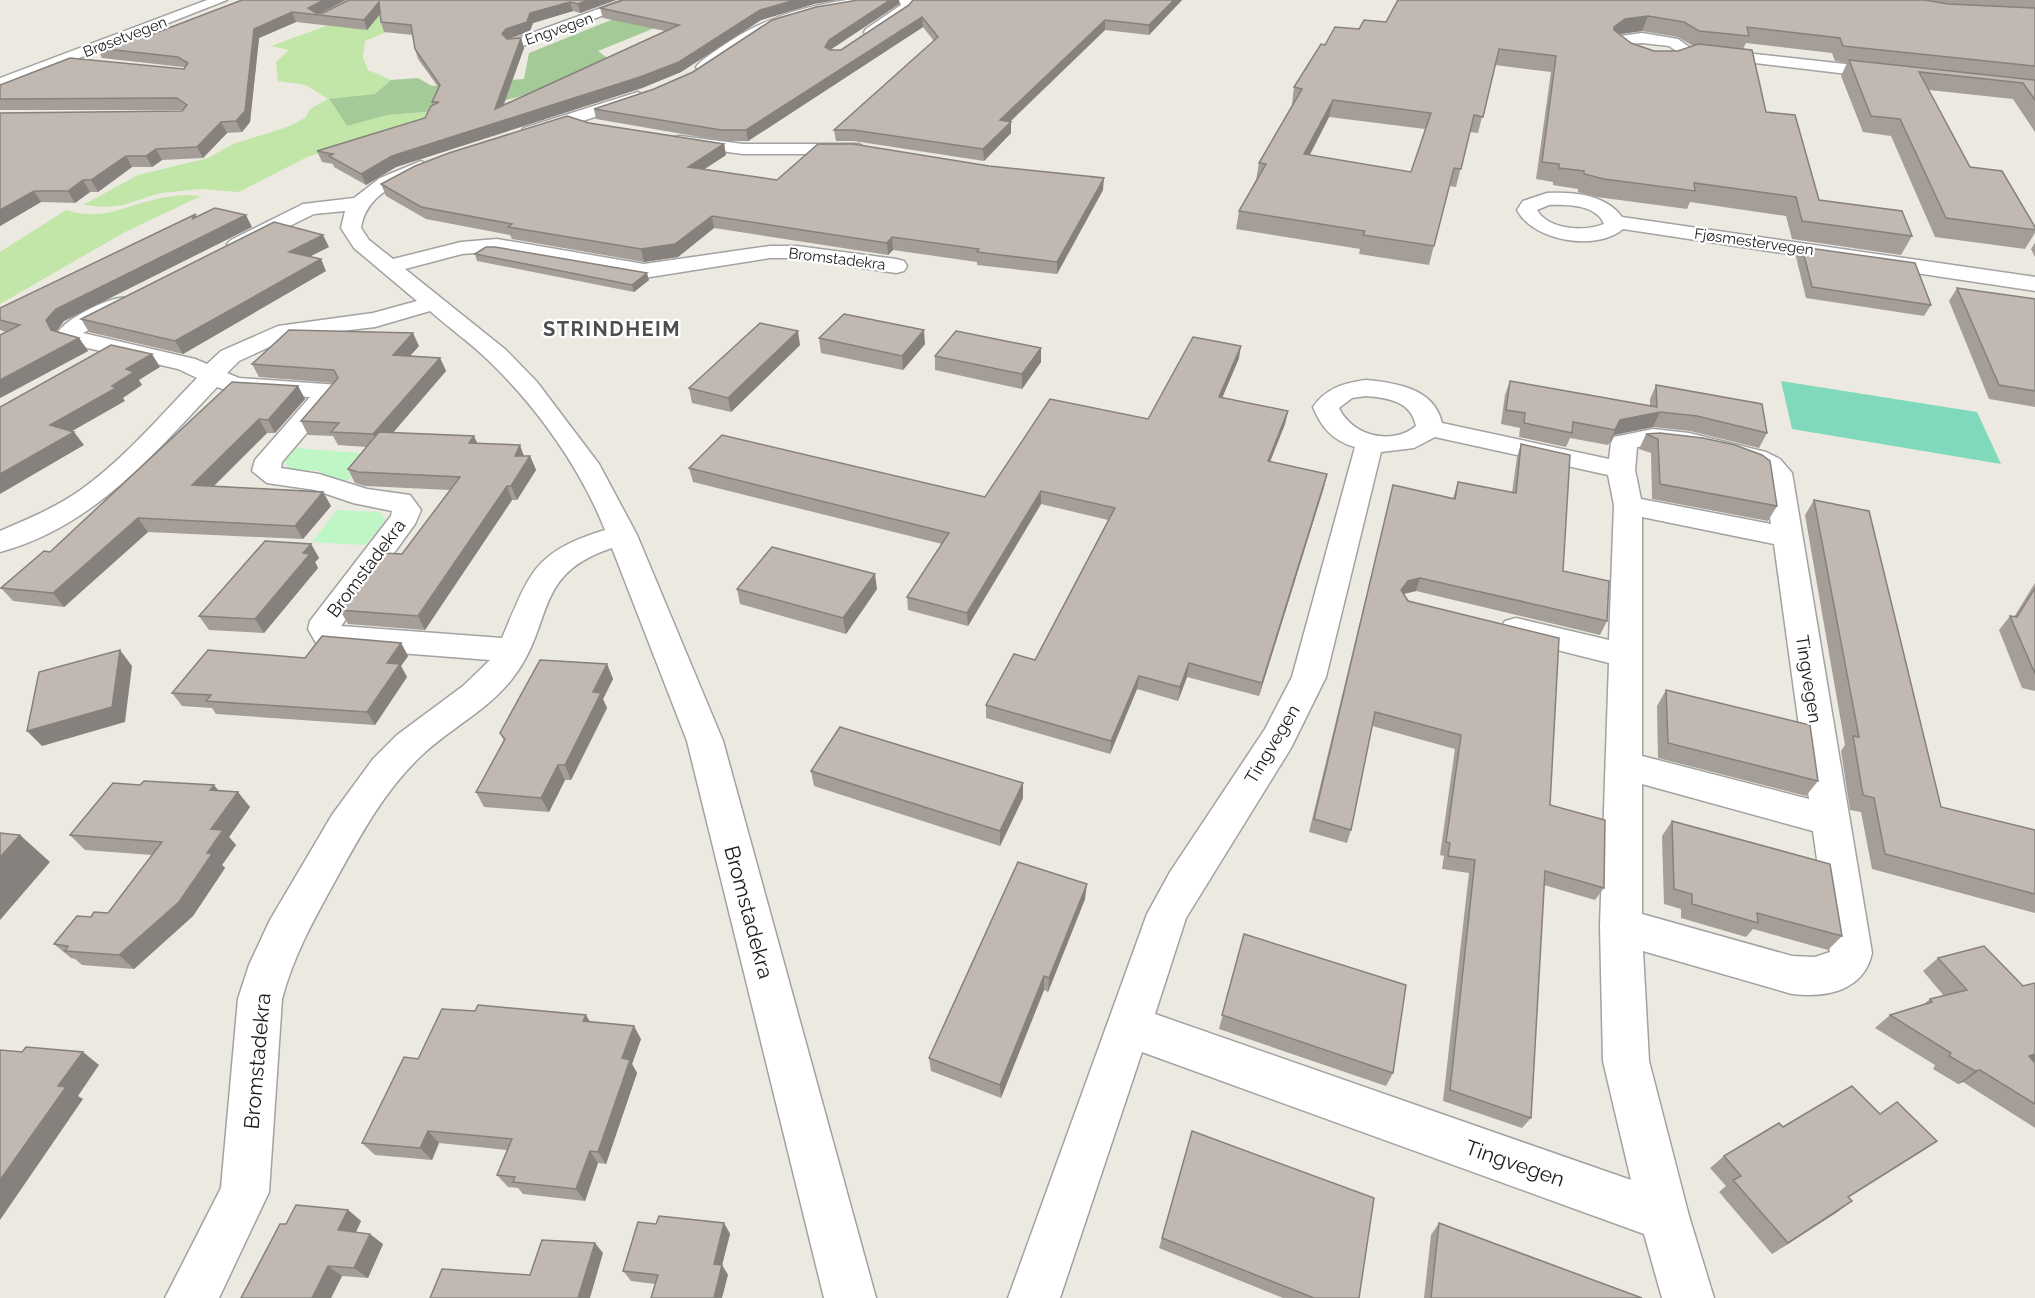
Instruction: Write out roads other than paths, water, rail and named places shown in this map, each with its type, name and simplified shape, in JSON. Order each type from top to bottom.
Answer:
[{"type":"street","name":"Brøsetvegen","points":[[0,84],[220,0]]},
{"type":"street","name":"Engvegen","points":[[515,44],[636,0]]},
{"type":"street","points":[[503,141],[669,85],[767,25],[815,10],[878,0]]},
{"type":"street","points":[[855,42],[908,6],[906,0]]},
{"type":"street","points":[[1688,52],[1910,76]]},
{"type":"street","name":"Brøsetvegen","points":[[63,60],[94,64]]},
{"type":"street","points":[[569,119],[603,128]]},
{"type":"street","points":[[657,137],[723,148],[836,147],[873,151]]},
{"type":"street","points":[[219,253],[310,208],[359,204],[388,181],[447,158]]},
{"type":"street","name":"Bromstadekra","points":[[359,204],[351,220],[354,236],[496,355],[555,421],[585,464],[622,535],[705,741],[850,1298]]},
{"type":"street","name":"Fjøsmestervegen","points":[[1615,222],[2035,284]]},
{"type":"street","name":"Bromstadekra","points":[[389,267],[460,248],[497,245],[644,272],[770,252],[797,252],[896,266]]},
{"type":"street","name":"Bromstadekra","points":[[137,295],[74,328],[69,333],[70,337],[186,364],[235,385],[330,390],[269,460],[266,471],[277,477],[319,482],[346,493],[393,499],[405,504],[405,518],[326,621],[324,629],[328,634],[335,637],[513,650]]},
{"type":"street","points":[[0,542],[65,513],[90,496],[123,469],[213,376],[219,364],[230,356],[286,331],[375,320],[434,303]]},
{"type":"street","points":[[84,366],[115,348]]},
{"type":"street","points":[[1385,389],[1404,395],[1419,404],[1429,414],[1430,428],[1424,435],[1410,442],[1391,444],[1370,442],[1351,436],[1332,422],[1326,407],[1334,396],[1348,390],[1385,389]]},
{"type":"street","points":[[1430,428],[1787,537]]},
{"type":"street","name":"Tingvegen","points":[[1621,926],[1792,975],[1813,978],[1840,970],[1849,962],[1851,953],[1778,473],[1770,465],[1756,458],[1656,436],[1634,437],[1624,443],[1625,656],[1621,926],[1626,1060],[1664,1216],[1688,1298]]},
{"type":"street","name":"Tingvegen","points":[[1034,1298],[1167,914],[1182,885],[1296,708],[1309,677],[1370,442]]},
{"type":"street","name":"Bromstadekra","points":[[191,1298],[245,1192],[260,999],[267,971],[281,938],[352,813],[376,781],[417,738],[479,692],[501,670],[513,650],[547,574],[557,564],[584,548],[622,535]]},
{"type":"street","points":[[1492,623],[1625,656]]},
{"type":"street","points":[[1623,765],[1832,821]]},
{"type":"street","name":"Tingvegen","points":[[1128,1026],[1664,1216]]},
{"type":"district","name":"STRINDHEIM","points":[[612,329]]}]
